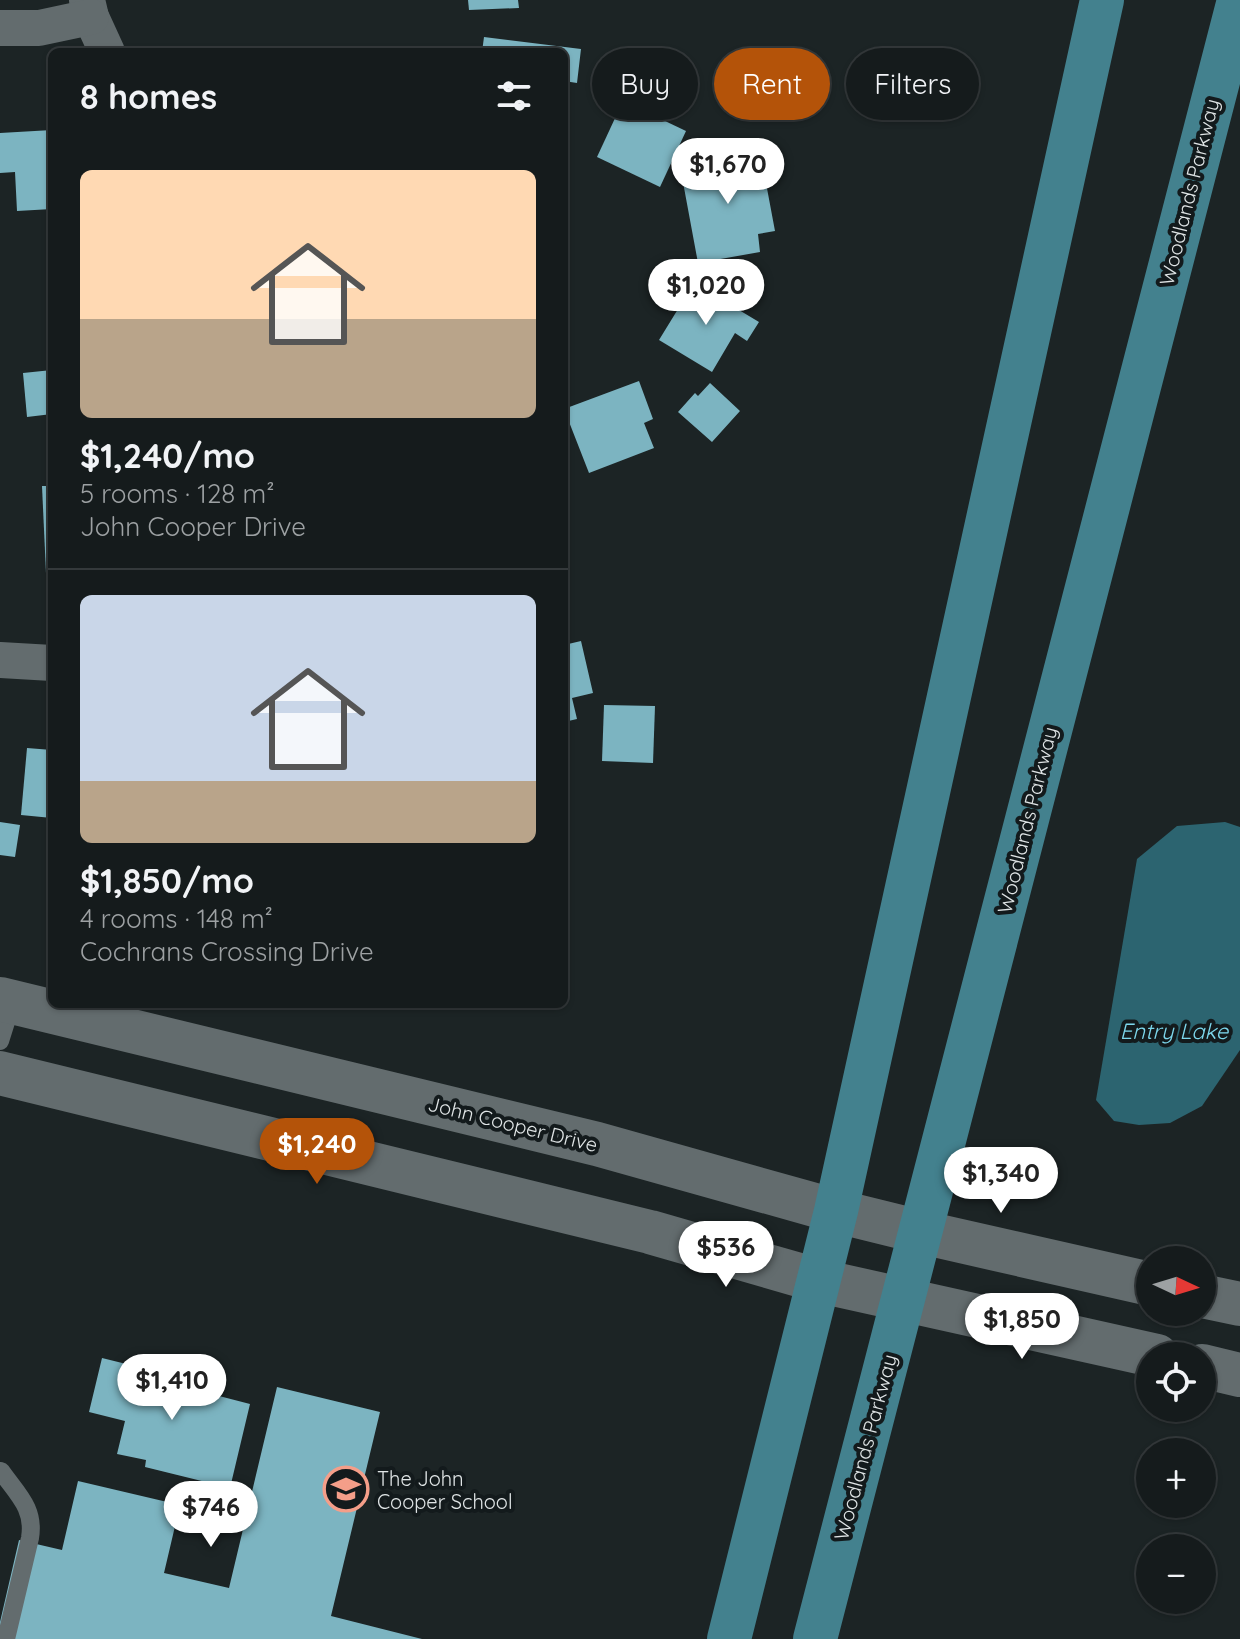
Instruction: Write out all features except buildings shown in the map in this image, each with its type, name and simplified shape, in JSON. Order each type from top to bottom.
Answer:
[{"type":"main road","points":[[729,1639],[836,1211],[1102,0]]},
{"type":"main road","name":"Woodlands Parkway","points":[[815,1639],[1239,0]]},
{"type":"street","points":[[0,28],[39,28],[89,8],[105,48]]},
{"type":"street","points":[[0,660],[48,663]]},
{"type":"street","name":"John Cooper Drive","points":[[4,1014],[597,1144],[836,1211],[1136,1281]]},
{"type":"street","points":[[0,1073],[650,1232],[820,1281],[1136,1351]]},
{"type":"street","points":[[1216,1299],[1240,1304]]},
{"type":"street","points":[[1216,1369],[1240,1375]]},
{"type":"lane","points":[[1,1471],[25,1505],[32,1524],[6,1639]]},
{"type":"water","name":"Entry Lake","points":[[1225,822],[1240,827],[1240,1050],[1202,1106],[1170,1123],[1139,1125],[1114,1121],[1096,1100],[1137,859],[1177,826]]},
{"type":"place","name":"The John Cooper School","points":[[346,1489]]}]
